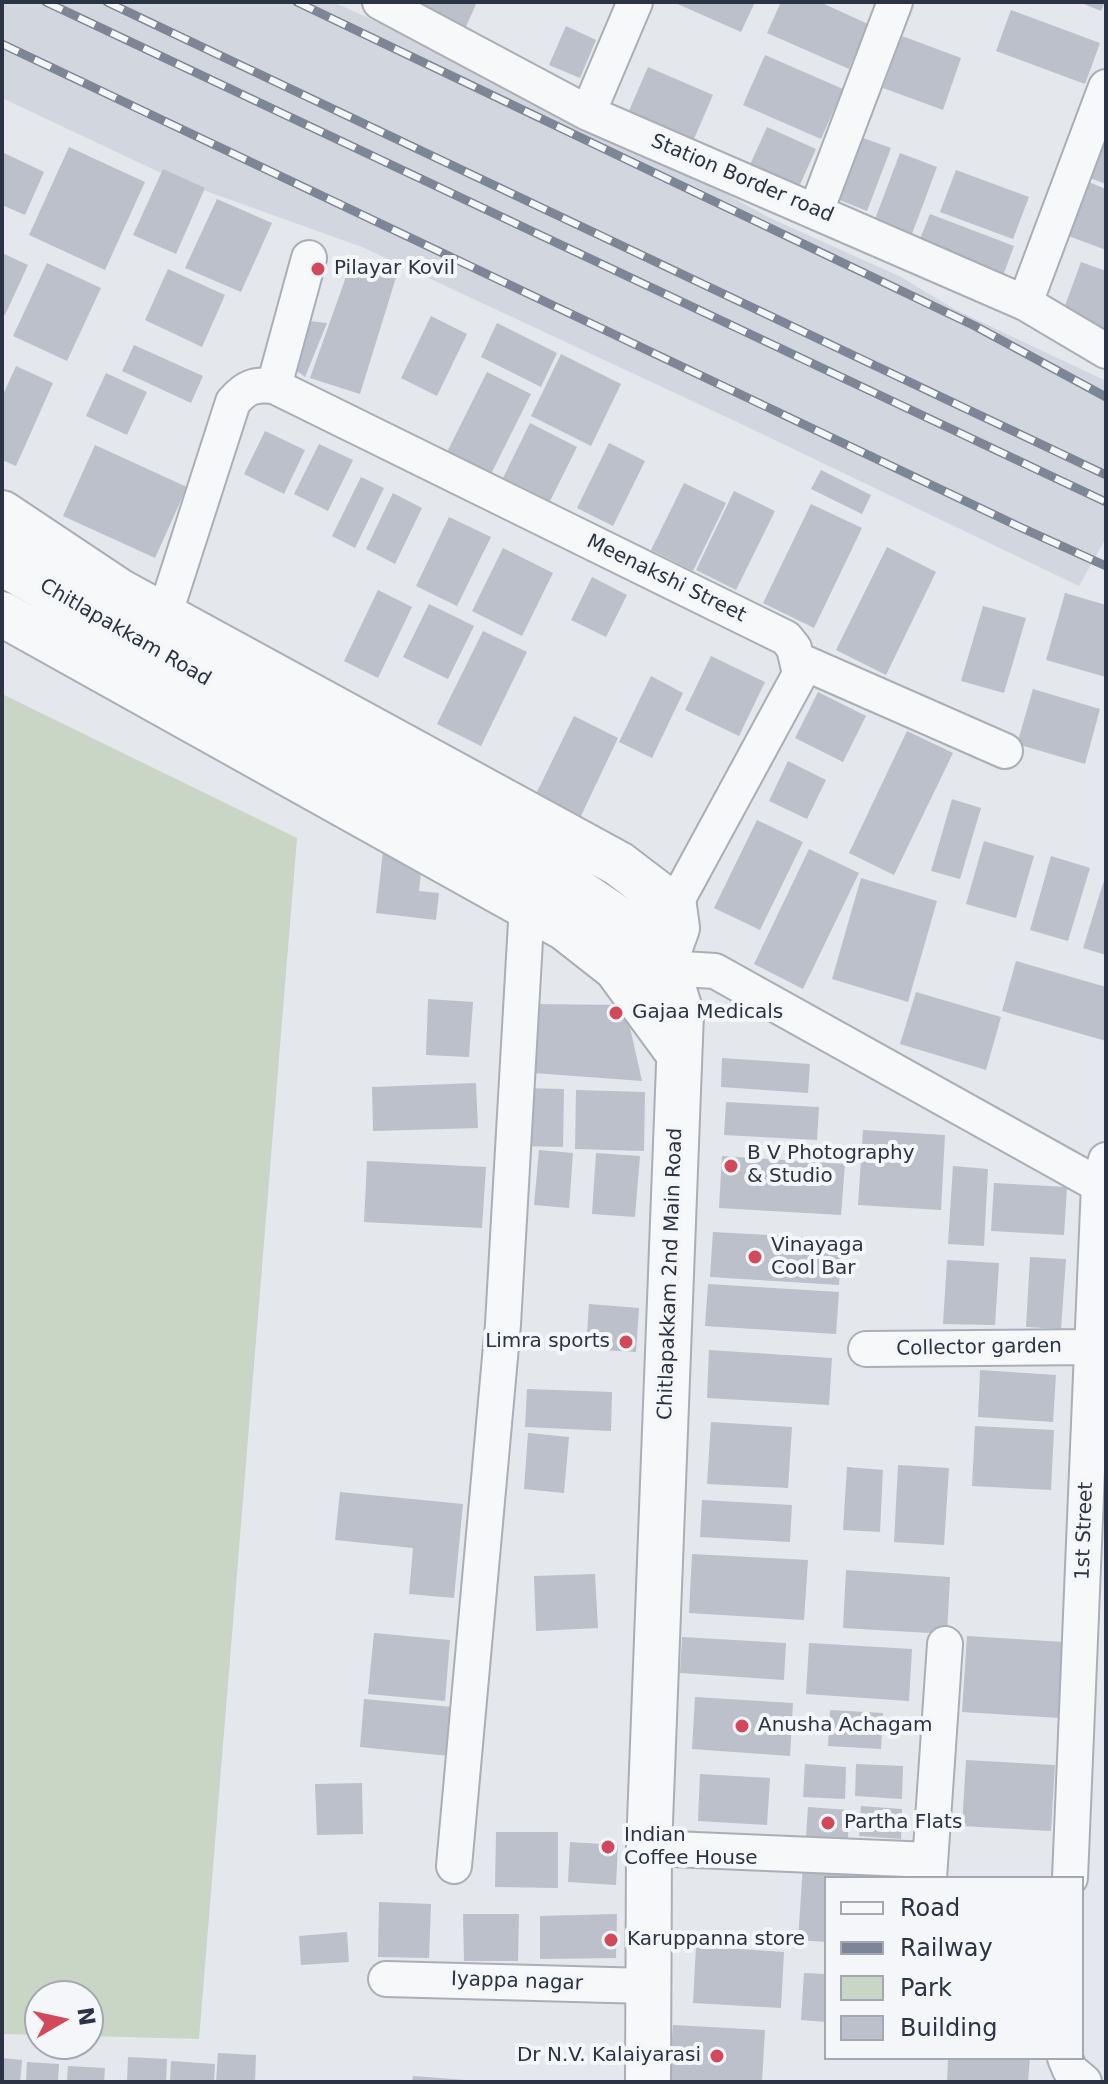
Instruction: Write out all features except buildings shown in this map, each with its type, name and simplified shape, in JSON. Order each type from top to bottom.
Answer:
[{"type":"street","points":[[588,113],[635,2]]},
{"type":"street","points":[[816,211],[895,2]]},
{"type":"street","name":"Station Border road","points":[[386,3],[588,113],[1025,303],[1106,351]]},
{"type":"street","points":[[1025,303],[1106,87]]},
{"type":"street","points":[[164,616],[233,402],[244,389],[257,384],[274,386],[309,258]]},
{"type":"street","name":"Meenakshi Street","points":[[274,386],[786,638],[798,660]]},
{"type":"street","points":[[2,513],[119,591],[619,864],[674,906]]},
{"type":"street","name":"Chitlapakkam Road","points":[[2,563],[247,703]]},
{"type":"street","points":[[2,614],[565,928],[616,968],[679,1054]]},
{"type":"street","points":[[798,660],[1005,751]]},
{"type":"street","points":[[798,660],[800,674],[674,906],[677,928],[666,965],[715,971],[1104,1177]]},
{"type":"street","name":"Chitlapakkam 2nd Main Road","points":[[247,703],[567,884],[641,934],[666,965],[681,1013],[649,1848],[648,2082]]},
{"type":"street","points":[[454,1866],[503,1324],[527,905]]},
{"type":"street","name":"1st Street","points":[[1070,1876],[1092,1347],[1104,1177]]},
{"type":"street","name":"Collector garden","points":[[866,1349],[1092,1347]]},
{"type":"street","points":[[649,1848],[930,1869],[945,1644]]},
{"type":"street","name":"Iyappa nagar","points":[[386,1979],[648,1986]]},
{"type":"street","points":[[1066,2060],[1070,2070],[1084,2082]]},
{"type":"shaded area","points":[[2,2],[333,2],[446,53],[688,173],[770,218],[901,277],[954,309],[1106,381],[1106,538],[1079,586],[362,247],[178,181],[2,98]]},
{"type":"green space","points":[[2,694],[297,838],[199,2039],[104,2036],[104,1980],[24,1980],[24,2035],[2,2034]]},
{"type":"railway","points":[[46,2],[1106,502]]},
{"type":"railway","points":[[107,2],[1106,475]]},
{"type":"railway","points":[[297,2],[975,326],[1106,397]]},
{"type":"railway","points":[[2,44],[1106,566]]},
{"type":"place","name":"Pilayar Kovil","points":[[318,269]]},
{"type":"place","name":"Gajaa Medicals","points":[[616,1013]]},
{"type":"place","name":"B V Photography & Studio","points":[[731,1166]]},
{"type":"place","name":"Vinayaga Cool Bar","points":[[755,1257]]},
{"type":"place","name":"Limra sports","points":[[626,1342]]},
{"type":"place","name":"Anusha Achagam","points":[[742,1726]]},
{"type":"place","name":"Partha Flats","points":[[828,1823]]},
{"type":"place","name":"Indian Coffee House","points":[[608,1847]]},
{"type":"place","name":"Karuppanna store","points":[[611,1940]]},
{"type":"place","name":"Dr N.V. Kalaiyarasi","points":[[717,2056]]}]
